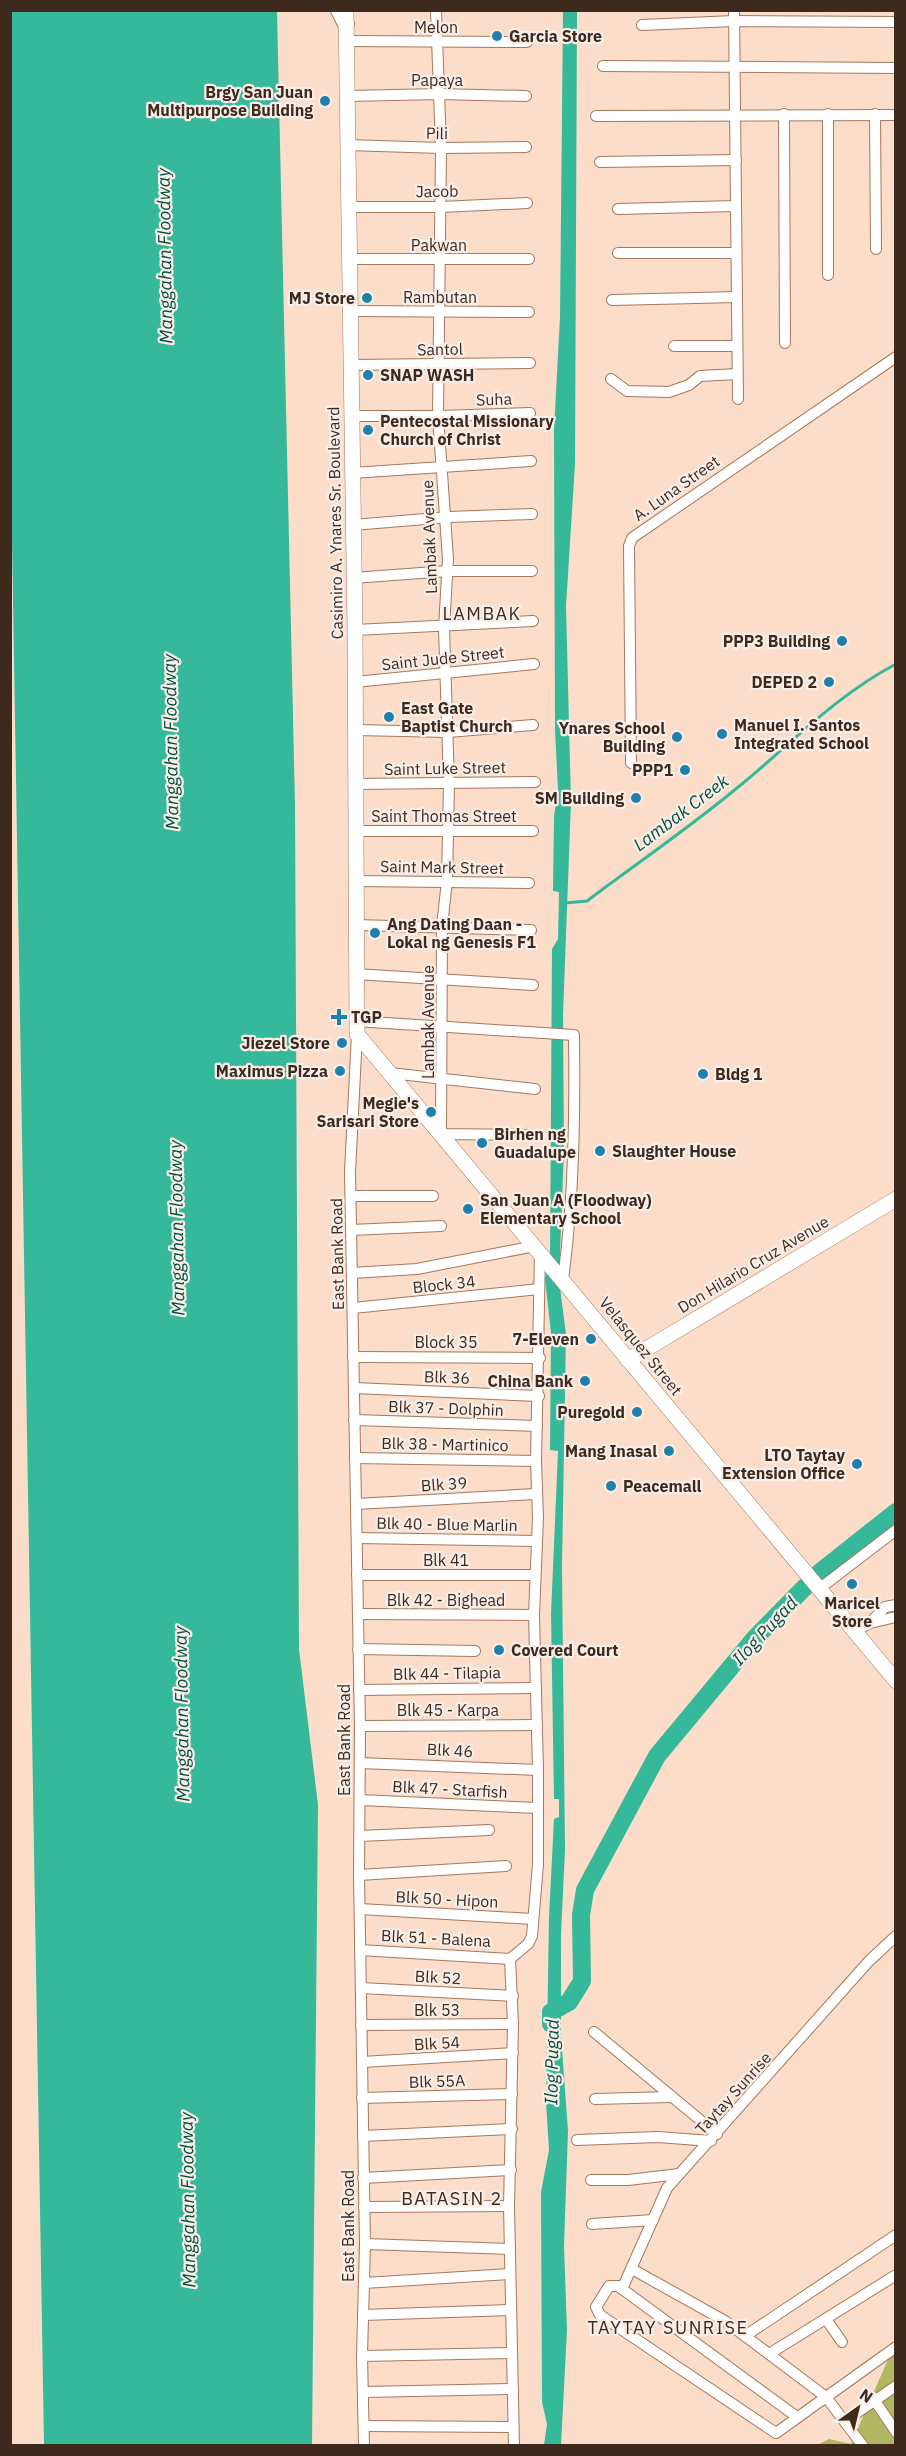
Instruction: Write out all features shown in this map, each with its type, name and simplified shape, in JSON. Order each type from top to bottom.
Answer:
[{"type":"main road","name":"Casimiro A. Ynares Sr. Boulevard","points":[[343,15],[348,96],[355,630],[356,1028]]},
{"type":"main road","name":"Velasquez Street","points":[[356,1028],[390,1073],[896,1681]]},
{"type":"main road","name":"Don Hilario Cruz Avenue","points":[[628,1360],[896,1198]]},
{"type":"street","name":"Lambak Avenue","points":[[436,10],[441,148],[438,417],[448,571],[444,627],[449,783],[447,881],[442,926],[444,979],[441,1134]]},
{"type":"street","points":[[642,25],[734,16],[896,22]]},
{"type":"street","points":[[734,16],[738,399]]},
{"type":"street","name":"Melon","points":[[346,41],[527,42]]},
{"type":"street","points":[[603,66],[896,68]]},
{"type":"street","name":"Papaya","points":[[348,96],[439,94],[526,96]]},
{"type":"street","points":[[784,114],[784,344]]},
{"type":"street","points":[[828,114],[828,275]]},
{"type":"street","points":[[875,114],[876,249]]},
{"type":"street","points":[[596,116],[896,114]]},
{"type":"street","name":"Pili","points":[[347,145],[441,148],[526,147]]},
{"type":"street","points":[[600,162],[736,160]]},
{"type":"street","name":"Jacob","points":[[348,207],[441,207],[527,203]]},
{"type":"street","points":[[618,209],[736,206]]},
{"type":"street","points":[[618,253],[736,253]]},
{"type":"street","name":"Pakwan","points":[[349,259],[529,259]]},
{"type":"street","points":[[612,300],[737,297]]},
{"type":"street","name":"Rambutan","points":[[350,311],[529,312]]},
{"type":"street","points":[[674,346],[737,346]]},
{"type":"street","name":"A. Luna Street","points":[[631,763],[629,546],[632,538],[896,357]]},
{"type":"street","name":"Santol","points":[[350,365],[530,363]]},
{"type":"street","points":[[611,379],[627,391],[669,392],[689,385],[700,376],[737,374]]},
{"type":"street","name":"Suha","points":[[351,416],[438,417],[530,412]]},
{"type":"street","points":[[352,473],[531,461]]},
{"type":"street","points":[[353,525],[444,517],[532,514]]},
{"type":"street","points":[[353,578],[448,571],[532,571]]},
{"type":"street","points":[[355,630],[534,621]]},
{"type":"street","name":"Saint Jude Street","points":[[355,682],[445,675],[534,664]]},
{"type":"street","points":[[355,730],[448,732],[534,725]]},
{"type":"street","name":"Saint Luke Street","points":[[355,784],[535,782]]},
{"type":"street","name":"Saint Thomas Street","points":[[356,831],[533,831]]},
{"type":"street","name":"Saint Mark Street","points":[[355,881],[529,883]]},
{"type":"street","points":[[356,925],[531,930]]},
{"type":"street","points":[[355,974],[533,985]]},
{"type":"street","points":[[356,1028],[443,1029],[570,1035],[574,1109],[568,1244],[563,1279]]},
{"type":"street","name":"East Bank Road","points":[[356,1028],[351,1230],[360,1726],[359,1875],[365,2244],[362,2356],[364,2445]]},
{"type":"street","points":[[390,1073],[442,1081],[534,1089]]},
{"type":"street","points":[[441,1134],[530,1135]]},
{"type":"street","points":[[351,1196],[433,1196]]},
{"type":"street","points":[[351,1230],[441,1226]]},
{"type":"street","points":[[352,1273],[417,1269],[537,1248],[540,1358],[534,1616],[538,1770],[537,1864],[530,1940],[510,1959],[513,1996],[513,2053],[509,2206],[514,2445]]},
{"type":"street","name":"Block 34","points":[[352,1308],[539,1289]]},
{"type":"street","name":"Block 35","points":[[353,1356],[540,1358]]},
{"type":"street","name":"Blk 36","points":[[354,1388],[539,1396]]},
{"type":"street","name":"Blk 37 - Dolphin","points":[[354,1420],[537,1426]]},
{"type":"street","name":"Blk 38 - Martinico","points":[[355,1458],[536,1461]]},
{"type":"street","name":"Blk 39","points":[[356,1504],[536,1494]]},
{"type":"street","points":[[819,1589],[896,1530]]},
{"type":"street","name":"Blk 40 - Blue Marlin","points":[[357,1538],[536,1541]]},
{"type":"street","name":"Blk 41","points":[[357,1575],[535,1575]]},
{"type":"street","points":[[870,1623],[885,1607],[896,1605]]},
{"type":"street","name":"Blk 42 - Bighead","points":[[358,1614],[534,1616]]},
{"type":"street","points":[[855,1631],[870,1623],[896,1617]]},
{"type":"street","points":[[358,1649],[475,1651]]},
{"type":"street","name":"Blk 44 - Tilapia","points":[[359,1690],[536,1688]]},
{"type":"street","name":"Blk 45 - Karpa","points":[[360,1726],[537,1725]]},
{"type":"street","name":"Blk 46","points":[[360,1762],[538,1770]]},
{"type":"street","name":"Blk 47 - Starfish","points":[[360,1800],[538,1808]]},
{"type":"street","points":[[360,1836],[489,1830]]},
{"type":"street","points":[[359,1875],[506,1866]]},
{"type":"street","name":"Blk 50 - Hipon","points":[[360,1910],[533,1919]]},
{"type":"street","name":"Taytay Sunrise","points":[[622,2289],[633,2269],[667,2188],[714,2138],[869,1961],[896,1936]]},
{"type":"street","name":"Blk 51 - Balena","points":[[360,1950],[510,1959]]},
{"type":"street","name":"Blk 52","points":[[361,1988],[513,1996]]},
{"type":"street","name":"Blk 53","points":[[361,2025],[513,2024]]},
{"type":"street","points":[[594,2032],[672,2097],[714,2138]]},
{"type":"street","name":"Blk 54","points":[[362,2062],[513,2053]]},
{"type":"street","name":"Blk 55A","points":[[362,2098],[512,2094]]},
{"type":"street","points":[[595,2098],[672,2097]]},
{"type":"street","points":[[363,2136],[512,2129]]},
{"type":"street","points":[[577,2140],[658,2137],[714,2138]]},
{"type":"street","points":[[363,2178],[511,2170]]},
{"type":"street","points":[[591,2180],[628,2180],[680,2174]]},
{"type":"street","points":[[364,2207],[509,2206]]},
{"type":"street","points":[[592,2224],[653,2220]]},
{"type":"street","points":[[745,2336],[896,2235]]},
{"type":"street","points":[[365,2244],[510,2248]]},
{"type":"street","points":[[633,2269],[745,2336],[826,2397],[863,2445]]},
{"type":"street","points":[[364,2283],[510,2274]]},
{"type":"street","points":[[769,2354],[896,2275]]},
{"type":"street","points":[[797,2416],[614,2284],[609,2286],[596,2307],[597,2313],[771,2431],[779,2433],[797,2416],[896,2347]]},
{"type":"street","points":[[363,2314],[511,2310]]},
{"type":"street","points":[[825,2319],[842,2342]]},
{"type":"street","points":[[362,2356],[512,2353]]},
{"type":"street","points":[[845,2421],[896,2386]]},
{"type":"street","points":[[364,2392],[513,2389]]},
{"type":"street","points":[[875,2401],[896,2432]]},
{"type":"street","points":[[364,2426],[513,2427]]},
{"type":"green space","points":[[895,2334],[895,2445],[815,2446],[829,2439],[851,2444],[893,2348]]},
{"type":"water","points":[[577,10],[575,464],[566,606],[571,802],[563,1015],[564,1149],[559,1280],[566,1334],[562,1567],[565,1850],[561,1934],[561,2035],[568,2131],[564,2246],[567,2330],[561,2445],[544,2445],[547,2424],[542,2402],[541,2192],[549,2150],[546,2102],[549,1917],[554,1819],[559,1817],[559,1799],[554,1799],[551,1614],[558,1451],[550,1450],[551,1333],[545,1279],[550,1257],[552,949],[558,939],[559,892],[553,891],[554,816],[558,790],[555,729],[554,430],[560,317],[563,11]]},
{"type":"water","name":"Manggahan Floodway","points":[[10,11],[277,11],[295,805],[299,1649],[318,1805],[312,2445],[44,2445],[11,482]]},
{"type":"waterway","name":"Lambak Creek","points":[[565,903],[587,901],[719,803],[833,706],[896,664]]},
{"type":"waterway","name":"Ilog Pugad","points":[[819,1573],[896,1512]]},
{"type":"waterway","name":"Ilog Pugad","points":[[551,2024],[551,2012],[569,2002],[582,1981],[581,1915],[585,1890],[657,1756],[755,1638],[805,1587]]},
{"type":"place","name":"Garcia Store","points":[[497,36]]},
{"type":"place","name":"Brgy San Juan Multipurpose Building","points":[[325,101]]},
{"type":"place","name":"MJ Store","points":[[367,298]]},
{"type":"place","name":"SNAP WASH","points":[[368,375]]},
{"type":"place","name":"Pentecostal Missionary Church of Christ","points":[[368,430]]},
{"type":"place","name":"PPP3 Building","points":[[842,641]]},
{"type":"place","name":"DEPED 2","points":[[829,682]]},
{"type":"place","name":"East Gate Baptist Church","points":[[389,717]]},
{"type":"place","name":"Manuel I. Santos Integrated School","points":[[722,734]]},
{"type":"place","name":"Ynares School Building","points":[[677,737]]},
{"type":"place","name":"PPP1","points":[[685,770]]},
{"type":"place","name":"SM Building","points":[[636,798]]},
{"type":"place","name":"Ang Dating Daan - Lokal ng Genesis F1","points":[[375,933]]},
{"type":"place","name":"TGP","points":[[339,1017]]},
{"type":"place","name":"Jiezel Store","points":[[342,1043]]},
{"type":"place","name":"Maximus Pizza","points":[[340,1071]]},
{"type":"place","name":"Bldg 1","points":[[703,1074]]},
{"type":"place","name":"Megie's Sarisari Store","points":[[431,1112]]},
{"type":"place","name":"Birhen ng Guadalupe","points":[[482,1143]]},
{"type":"place","name":"Slaughter House","points":[[600,1151]]},
{"type":"place","name":"San Juan A (Floodway) Elementary School","points":[[468,1209]]},
{"type":"place","name":"7-Eleven","points":[[591,1339]]},
{"type":"place","name":"China Bank","points":[[585,1381]]},
{"type":"place","name":"Puregold","points":[[637,1412]]},
{"type":"place","name":"Mang Inasal","points":[[669,1451]]},
{"type":"place","name":"LTO Taytay Extension Office","points":[[857,1464]]},
{"type":"place","name":"Peacemall","points":[[611,1486]]},
{"type":"place","name":"Maricel Store","points":[[852,1584]]},
{"type":"place","name":"Covered Court","points":[[499,1650]]},
{"type":"district","name":"LAMBAK","points":[[482,614]]},
{"type":"district","name":"BATASIN 2","points":[[452,2199]]},
{"type":"district","name":"TAYTAY SUNRISE","points":[[668,2328]]}]
